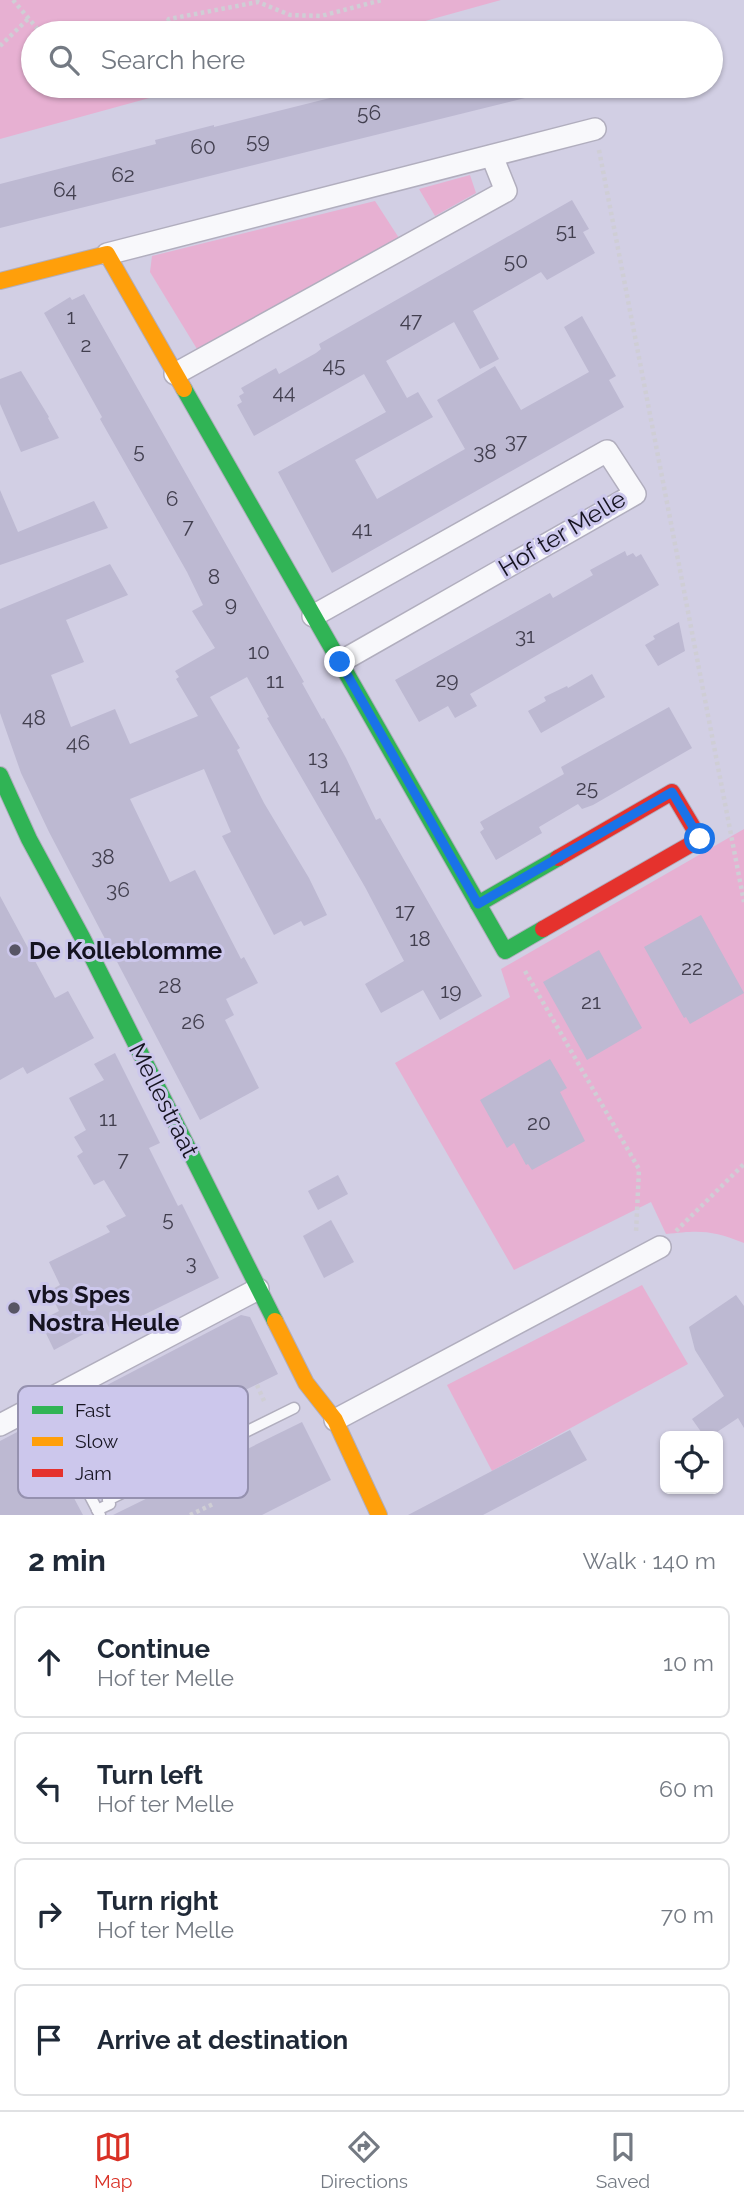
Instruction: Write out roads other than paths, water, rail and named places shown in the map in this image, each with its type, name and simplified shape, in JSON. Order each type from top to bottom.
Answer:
[{"type":"street","points":[[0,281],[595,129]]},
{"type":"street","points":[[175,374],[506,191],[492,156]]},
{"type":"street","points":[[107,254],[313,616],[340,662],[478,904],[505,951],[700,839],[672,792],[478,904]]},
{"type":"street","name":"Hof ter Melle","points":[[313,616],[607,451],[635,494],[340,662]]},
{"type":"street","name":"Mellestraat","points":[[0,775],[29,839],[82,937],[306,1383],[335,1420],[379,1515]]},
{"type":"street","points":[[335,1420],[660,1247]]},
{"type":"street","points":[[74,1386],[258,1289]]},
{"type":"street","points":[[0,1425],[18,1416]]},
{"type":"lane","points":[[248,1431],[294,1408]]},
{"type":"lane","points":[[99,1513],[110,1504],[108,1500],[112,1498]]},
{"type":"place","name":"De Kolleblomme","points":[[15,950]]},
{"type":"place","name":"vbs Spes Nostra Heule","points":[[14,1308]]}]
